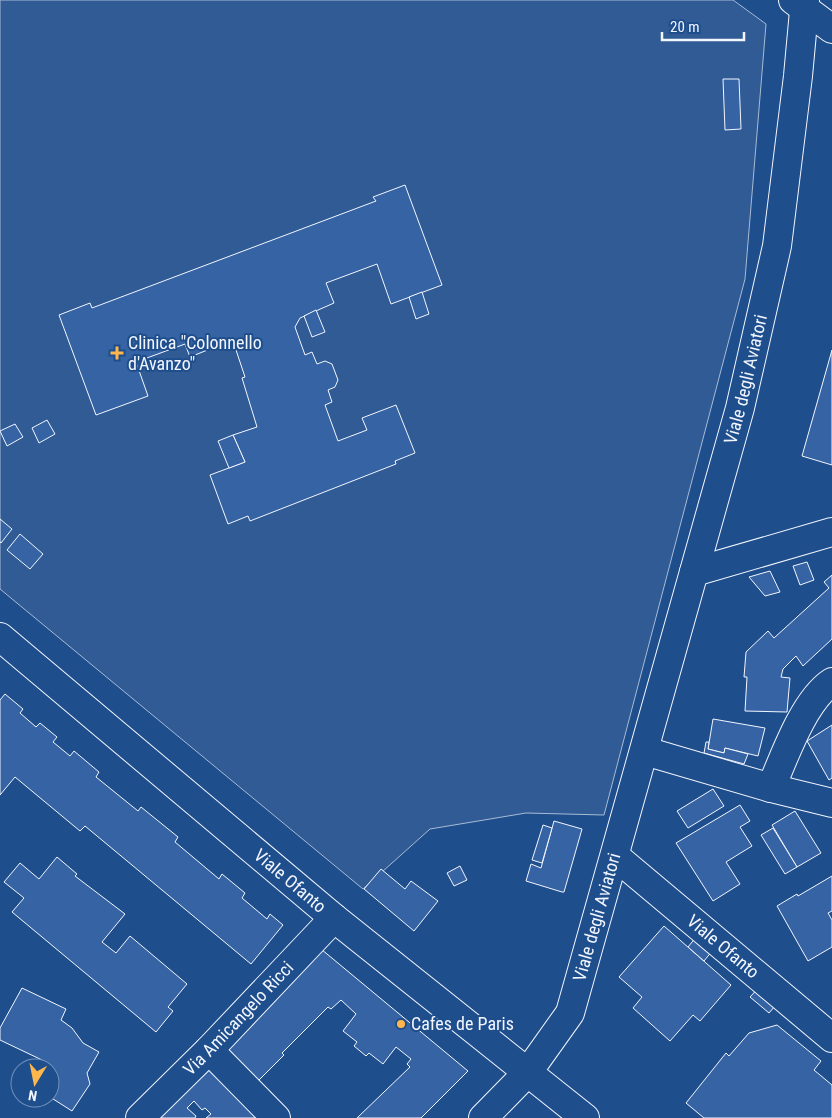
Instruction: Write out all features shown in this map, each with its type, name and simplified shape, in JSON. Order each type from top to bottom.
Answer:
[{"type":"main road","points":[[801,3],[832,29]]},
{"type":"main road","name":"Viale degli Aviatori","points":[[483,1118],[528,1072],[570,1013],[645,751],[740,408],[777,246],[798,76],[801,3]]},
{"type":"main road","points":[[694,572],[832,532]]},
{"type":"main road","name":"Viale Ofanto","points":[[0,637],[334,918],[585,1118]]},
{"type":"main road","points":[[771,788],[800,721],[824,686],[832,682]]},
{"type":"main road","points":[[645,751],[771,788],[832,803]]},
{"type":"main road","name":"Viale Ofanto","points":[[615,856],[832,1038]]},
{"type":"main road","name":"Via Amicangelo Ricci","points":[[140,1118],[209,1050],[334,918]]},
{"type":"main road","points":[[209,1050],[276,1118]]},
{"type":"shaded area","points":[[0,0],[733,0],[766,24],[745,279],[604,815],[526,813],[430,829],[363,889],[0,589]]},
{"type":"building","points":[[723,79],[739,79],[741,129],[725,130]]},
{"type":"building","name":"Clinica \"Colonnello d'Avanzo\"","points":[[405,185],[442,285],[391,304],[377,264],[326,283],[334,303],[300,318],[295,327],[305,355],[312,352],[317,364],[325,361],[332,364],[338,380],[335,387],[328,390],[332,402],[325,405],[338,441],[367,430],[362,418],[396,405],[415,453],[395,461],[396,464],[250,521],[248,516],[228,524],[210,475],[245,462],[233,435],[257,427],[242,378],[245,377],[236,350],[225,343],[190,357],[185,344],[136,362],[148,396],[96,415],[59,315],[90,303],[92,308],[376,201],[373,197]]},
{"type":"building","points":[[422,292],[429,314],[416,319],[409,297]]},
{"type":"building","points":[[316,310],[325,332],[312,337],[304,316]]},
{"type":"building","points":[[832,350],[832,465],[802,456]]},
{"type":"building","points":[[47,420],[55,434],[39,443],[32,428]]},
{"type":"building","points":[[15,424],[23,437],[7,446],[0,431]]},
{"type":"building","points":[[233,435],[245,462],[229,468],[218,441]]},
{"type":"building","points":[[0,519],[12,529],[1,543],[0,542]]},
{"type":"building","points":[[20,534],[43,554],[30,569],[7,550]]},
{"type":"building","points":[[807,562],[814,580],[800,585],[793,566]]},
{"type":"building","points":[[770,571],[780,592],[765,596],[749,577]]},
{"type":"building","points":[[832,575],[832,639],[803,666],[796,656],[783,669],[781,677],[790,678],[787,712],[745,711],[747,677],[744,677],[746,652],[768,631],[774,638],[829,588],[824,582]]},
{"type":"building","points":[[5,694],[23,709],[20,713],[36,727],[40,723],[57,737],[53,742],[70,756],[74,751],[99,772],[96,777],[138,811],[141,807],[178,837],[175,842],[219,879],[222,874],[245,893],[242,898],[267,919],[270,914],[283,925],[251,964],[85,826],[80,831],[15,777],[0,795],[0,700]]},
{"type":"building","points":[[713,719],[765,728],[758,756],[725,748],[724,753],[708,749]]},
{"type":"building","points":[[832,725],[832,778],[829,780],[807,741]]},
{"type":"building","points":[[706,742],[709,742],[708,749],[724,753],[725,748],[748,754],[744,764],[704,753]]},
{"type":"building","points":[[713,789],[724,806],[688,828],[677,811]]},
{"type":"building","points":[[740,805],[750,821],[740,827],[752,846],[726,862],[740,884],[713,901],[676,843]]},
{"type":"building","points":[[795,811],[821,853],[797,867],[772,825]]},
{"type":"building","points":[[554,821],[582,829],[564,892],[526,881],[531,864],[541,868]]},
{"type":"building","points":[[543,825],[552,828],[542,863],[532,860]]},
{"type":"building","points":[[773,828],[797,867],[785,874],[761,835]]},
{"type":"building","points":[[57,857],[77,874],[75,876],[125,914],[102,942],[116,953],[130,936],[187,984],[168,1007],[173,1011],[156,1032],[12,912],[24,898],[4,882],[20,863],[39,879]]},
{"type":"building","points":[[460,866],[467,880],[454,886],[447,873]]},
{"type":"building","points":[[381,869],[405,889],[411,881],[438,901],[414,931],[364,889]]},
{"type":"building","points":[[832,876],[832,911],[828,913],[832,920],[832,947],[808,961],[777,906]]},
{"type":"building","points":[[664,926],[731,985],[700,1021],[693,1015],[670,1041],[633,1008],[642,997],[619,977]]},
{"type":"building","points":[[701,931],[717,945],[704,961],[688,947]]},
{"type":"building","points":[[321,949],[468,1071],[421,1118],[357,1118],[410,1067],[407,1064],[411,1059],[396,1047],[383,1064],[369,1053],[366,1056],[354,1046],[357,1042],[343,1031],[356,1014],[341,1000],[331,1009],[328,1007],[282,1053],[284,1055],[258,1081],[223,1046]]},
{"type":"building","points":[[762,984],[781,999],[769,1013],[750,997]]},
{"type":"building","points":[[22,988],[66,1009],[61,1020],[72,1028],[83,1043],[99,1052],[87,1073],[90,1084],[72,1111],[60,1103],[60,1058],[38,1058],[0,1040],[0,1028]]},
{"type":"building","points":[[777,1025],[821,1061],[814,1070],[832,1085],[832,1118],[704,1118],[686,1103],[726,1053],[729,1056],[749,1033]]},
{"type":"building","points":[[207,1065],[260,1118],[206,1118],[211,1114],[205,1108],[202,1110],[194,1101],[187,1108],[196,1116],[195,1118],[152,1118]]},
{"type":"place","name":"Clinica \"Colonnello d'Avanzo\"","points":[[117,353]]},
{"type":"place","name":"Cafes de Paris","points":[[401,1024]]}]
